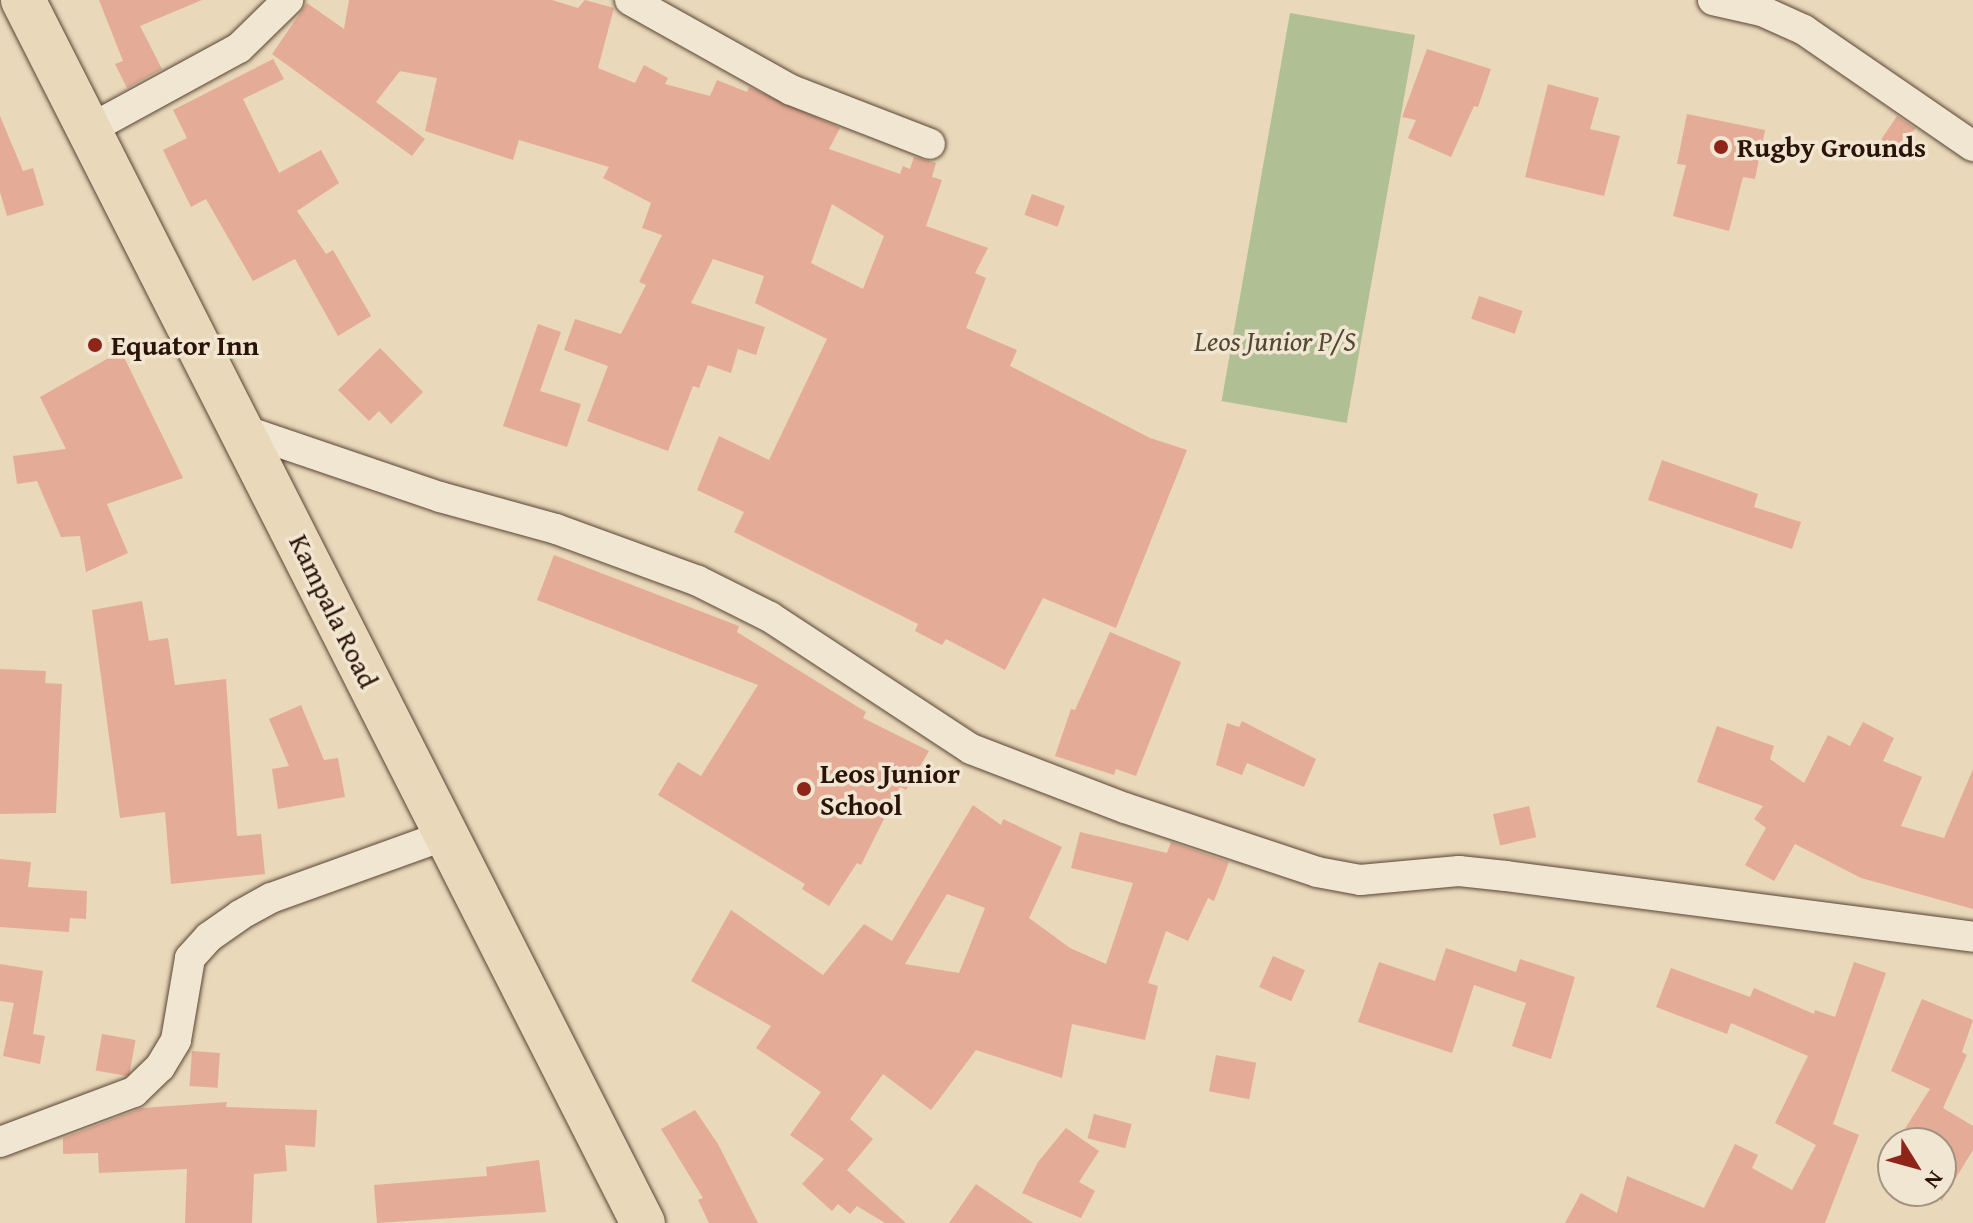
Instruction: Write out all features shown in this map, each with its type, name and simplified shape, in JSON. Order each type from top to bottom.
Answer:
[{"type":"main road","name":"Kampala Road","points":[[23,0],[92,128],[246,431],[443,836],[643,1223]]},
{"type":"street","points":[[92,128],[239,48],[288,0]]},
{"type":"street","points":[[630,0],[791,90],[930,144]]},
{"type":"street","points":[[1713,0],[1762,11],[1804,30],[1973,146]]},
{"type":"street","points":[[246,431],[440,497],[556,529],[698,581],[770,617],[971,749],[1125,808],[1317,872],[1360,880],[1459,871],[1973,937]]},
{"type":"street","points":[[0,1142],[134,1092],[160,1067],[176,1040],[190,958],[219,930],[271,898],[443,836]]},
{"type":"green space","name":"Leos Junior P/S","points":[[1290,13],[1415,35],[1347,423],[1222,401]]},
{"type":"building","points":[[99,0],[202,0],[140,26],[162,69],[127,88],[115,64],[123,61]]},
{"type":"building","points":[[349,0],[552,0],[578,8],[585,0],[614,8],[598,68],[635,83],[644,65],[668,78],[665,84],[710,96],[717,80],[747,92],[749,87],[840,128],[829,149],[900,174],[903,166],[910,169],[914,157],[936,163],[932,177],[942,180],[926,226],[988,248],[975,273],[986,278],[966,328],[1017,350],[1010,366],[1150,438],[1187,450],[1116,628],[1043,598],[1005,670],[946,639],[942,645],[915,631],[918,624],[734,532],[744,512],[697,490],[719,436],[769,460],[827,339],[755,303],[764,276],[713,259],[691,303],[765,327],[756,355],[738,349],[731,373],[708,365],[699,388],[693,386],[668,451],[587,421],[608,366],[564,350],[575,319],[621,334],[646,285],[639,282],[662,235],[642,228],[651,203],[603,178],[609,167],[519,140],[513,160],[425,131],[437,78],[400,71],[376,102],[425,139],[412,156],[272,54],[307,3],[344,29]],"holes":[[[832,204],[884,236],[863,289],[811,263]]]},
{"type":"building","points":[[1427,49],[1491,69],[1478,107],[1474,106],[1451,157],[1408,138],[1416,120],[1402,117]]},
{"type":"building","points":[[273,59],[284,79],[243,99],[279,173],[321,150],[339,183],[297,211],[326,254],[333,250],[371,316],[338,336],[295,259],[253,281],[206,199],[191,207],[163,150],[187,138],[173,110]]},
{"type":"building","points":[[1548,84],[1599,98],[1590,129],[1620,136],[1604,196],[1525,177]]},
{"type":"building","points":[[1687,114],[1765,130],[1755,179],[1743,177],[1729,231],[1673,216],[1686,165],[1677,164]]},
{"type":"building","points":[[0,116],[23,171],[33,168],[44,205],[7,216],[0,192]]},
{"type":"building","points":[[1897,116],[1915,128],[1900,152],[1881,139]]},
{"type":"building","points":[[1032,194],[1065,206],[1057,227],[1024,215]]},
{"type":"building","points":[[1479,296],[1522,311],[1515,334],[1471,319]]},
{"type":"building","points":[[538,324],[561,332],[540,391],[581,404],[567,447],[503,426]]},
{"type":"building","points":[[380,348],[423,392],[391,424],[379,411],[369,421],[338,390]]},
{"type":"building","points":[[121,351],[183,478],[107,504],[128,553],[86,572],[80,536],[61,537],[37,481],[17,484],[13,456],[66,449],[40,397]]},
{"type":"building","points":[[1662,460],[1758,494],[1754,507],[1801,522],[1792,549],[1648,500]]},
{"type":"building","points":[[554,555],[739,626],[737,632],[866,712],[863,718],[929,751],[906,790],[900,787],[861,865],[857,863],[829,906],[802,889],[805,884],[658,795],[678,762],[701,776],[758,685],[537,600]]},
{"type":"building","points":[[142,601],[149,641],[168,638],[175,685],[226,679],[237,836],[261,834],[265,874],[171,884],[165,812],[120,818],[92,610]]},
{"type":"building","points":[[1110,632],[1181,662],[1136,776],[1116,769],[1114,775],[1055,756],[1071,709],[1075,710]]},
{"type":"building","points":[[0,669],[46,671],[45,683],[62,684],[56,813],[0,814]]},
{"type":"building","points":[[301,705],[324,760],[338,758],[345,797],[278,809],[272,769],[289,766],[269,719]]},
{"type":"building","points":[[1242,721],[1316,759],[1304,787],[1247,763],[1242,775],[1216,765],[1227,723],[1239,727]]},
{"type":"building","points":[[1863,722],[1894,738],[1883,761],[1922,777],[1901,826],[1944,838],[1973,769],[1973,909],[1861,878],[1795,844],[1774,881],[1745,865],[1766,828],[1754,819],[1763,806],[1697,782],[1717,726],[1774,746],[1770,759],[1804,783],[1828,735],[1850,746]]},
{"type":"building","points":[[973,805],[1001,825],[1003,819],[1062,847],[1029,918],[1070,948],[1106,964],[1133,883],[1071,868],[1080,832],[1167,853],[1171,842],[1229,862],[1214,901],[1208,898],[1188,941],[1166,931],[1148,983],[1158,986],[1145,1040],[1072,1024],[1062,1078],[976,1050],[931,1110],[883,1074],[850,1119],[873,1139],[847,1170],[906,1223],[885,1223],[857,1206],[850,1214],[838,1204],[832,1211],[802,1184],[824,1159],[790,1135],[821,1092],[756,1048],[771,1026],[691,981],[731,910],[823,975],[864,924],[892,941]],"holes":[[[947,894],[985,908],[959,973],[905,964]]]},
{"type":"building","points":[[1529,806],[1536,837],[1500,846],[1493,814]]},
{"type":"building","points":[[0,859],[31,862],[28,887],[87,891],[86,919],[70,918],[69,932],[0,927]]},
{"type":"building","points":[[1446,948],[1516,972],[1520,959],[1575,977],[1551,1059],[1512,1046],[1526,1003],[1474,985],[1452,1053],[1358,1022],[1379,962],[1435,981]]},
{"type":"building","points":[[1273,956],[1305,970],[1291,1001],[1259,987]]},
{"type":"building","points":[[1854,962],[1886,973],[1833,1124],[1859,1135],[1825,1223],[1565,1223],[1581,1193],[1617,1213],[1627,1176],[1704,1208],[1735,1144],[1758,1155],[1752,1168],[1792,1190],[1816,1145],[1775,1123],[1808,1056],[1731,1023],[1727,1034],[1656,1007],[1671,968],[1750,997],[1754,988],[1814,1014],[1815,1010],[1835,1017]]},
{"type":"building","points":[[0,964],[43,971],[33,1034],[45,1036],[40,1064],[3,1056],[14,1003],[0,1001]]},
{"type":"building","points":[[1922,999],[1973,1020],[1962,1052],[1967,1055],[1943,1108],[1973,1126],[1973,1150],[1957,1176],[1957,1127],[1906,1127],[1930,1089],[1891,1071]]},
{"type":"building","points":[[102,1034],[135,1040],[129,1076],[96,1070]]},
{"type":"building","points":[[192,1051],[220,1053],[217,1088],[190,1086]]},
{"type":"building","points":[[1216,1055],[1256,1063],[1249,1099],[1209,1091]]},
{"type":"building","points":[[227,1102],[226,1107],[317,1110],[315,1147],[285,1145],[287,1171],[254,1174],[252,1223],[185,1223],[187,1169],[99,1173],[98,1153],[63,1154],[63,1138],[142,1108]]},
{"type":"building","points":[[695,1110],[718,1144],[758,1223],[709,1223],[698,1200],[703,1198],[661,1129]]},
{"type":"building","points":[[1094,1114],[1132,1124],[1125,1148],[1088,1138]]},
{"type":"building","points":[[1066,1128],[1099,1151],[1079,1182],[1095,1191],[1081,1218],[1022,1193],[1038,1162]]},
{"type":"building","points":[[539,1160],[546,1212],[377,1223],[374,1185],[487,1176],[486,1167]]},
{"type":"building","points":[[976,1184],[1033,1223],[949,1223]]},
{"type":"place","name":"Rugby Grounds","points":[[1721,147]]},
{"type":"place","name":"Equator Inn","points":[[95,345]]},
{"type":"place","name":"Leos Junior School","points":[[804,789]]}]
